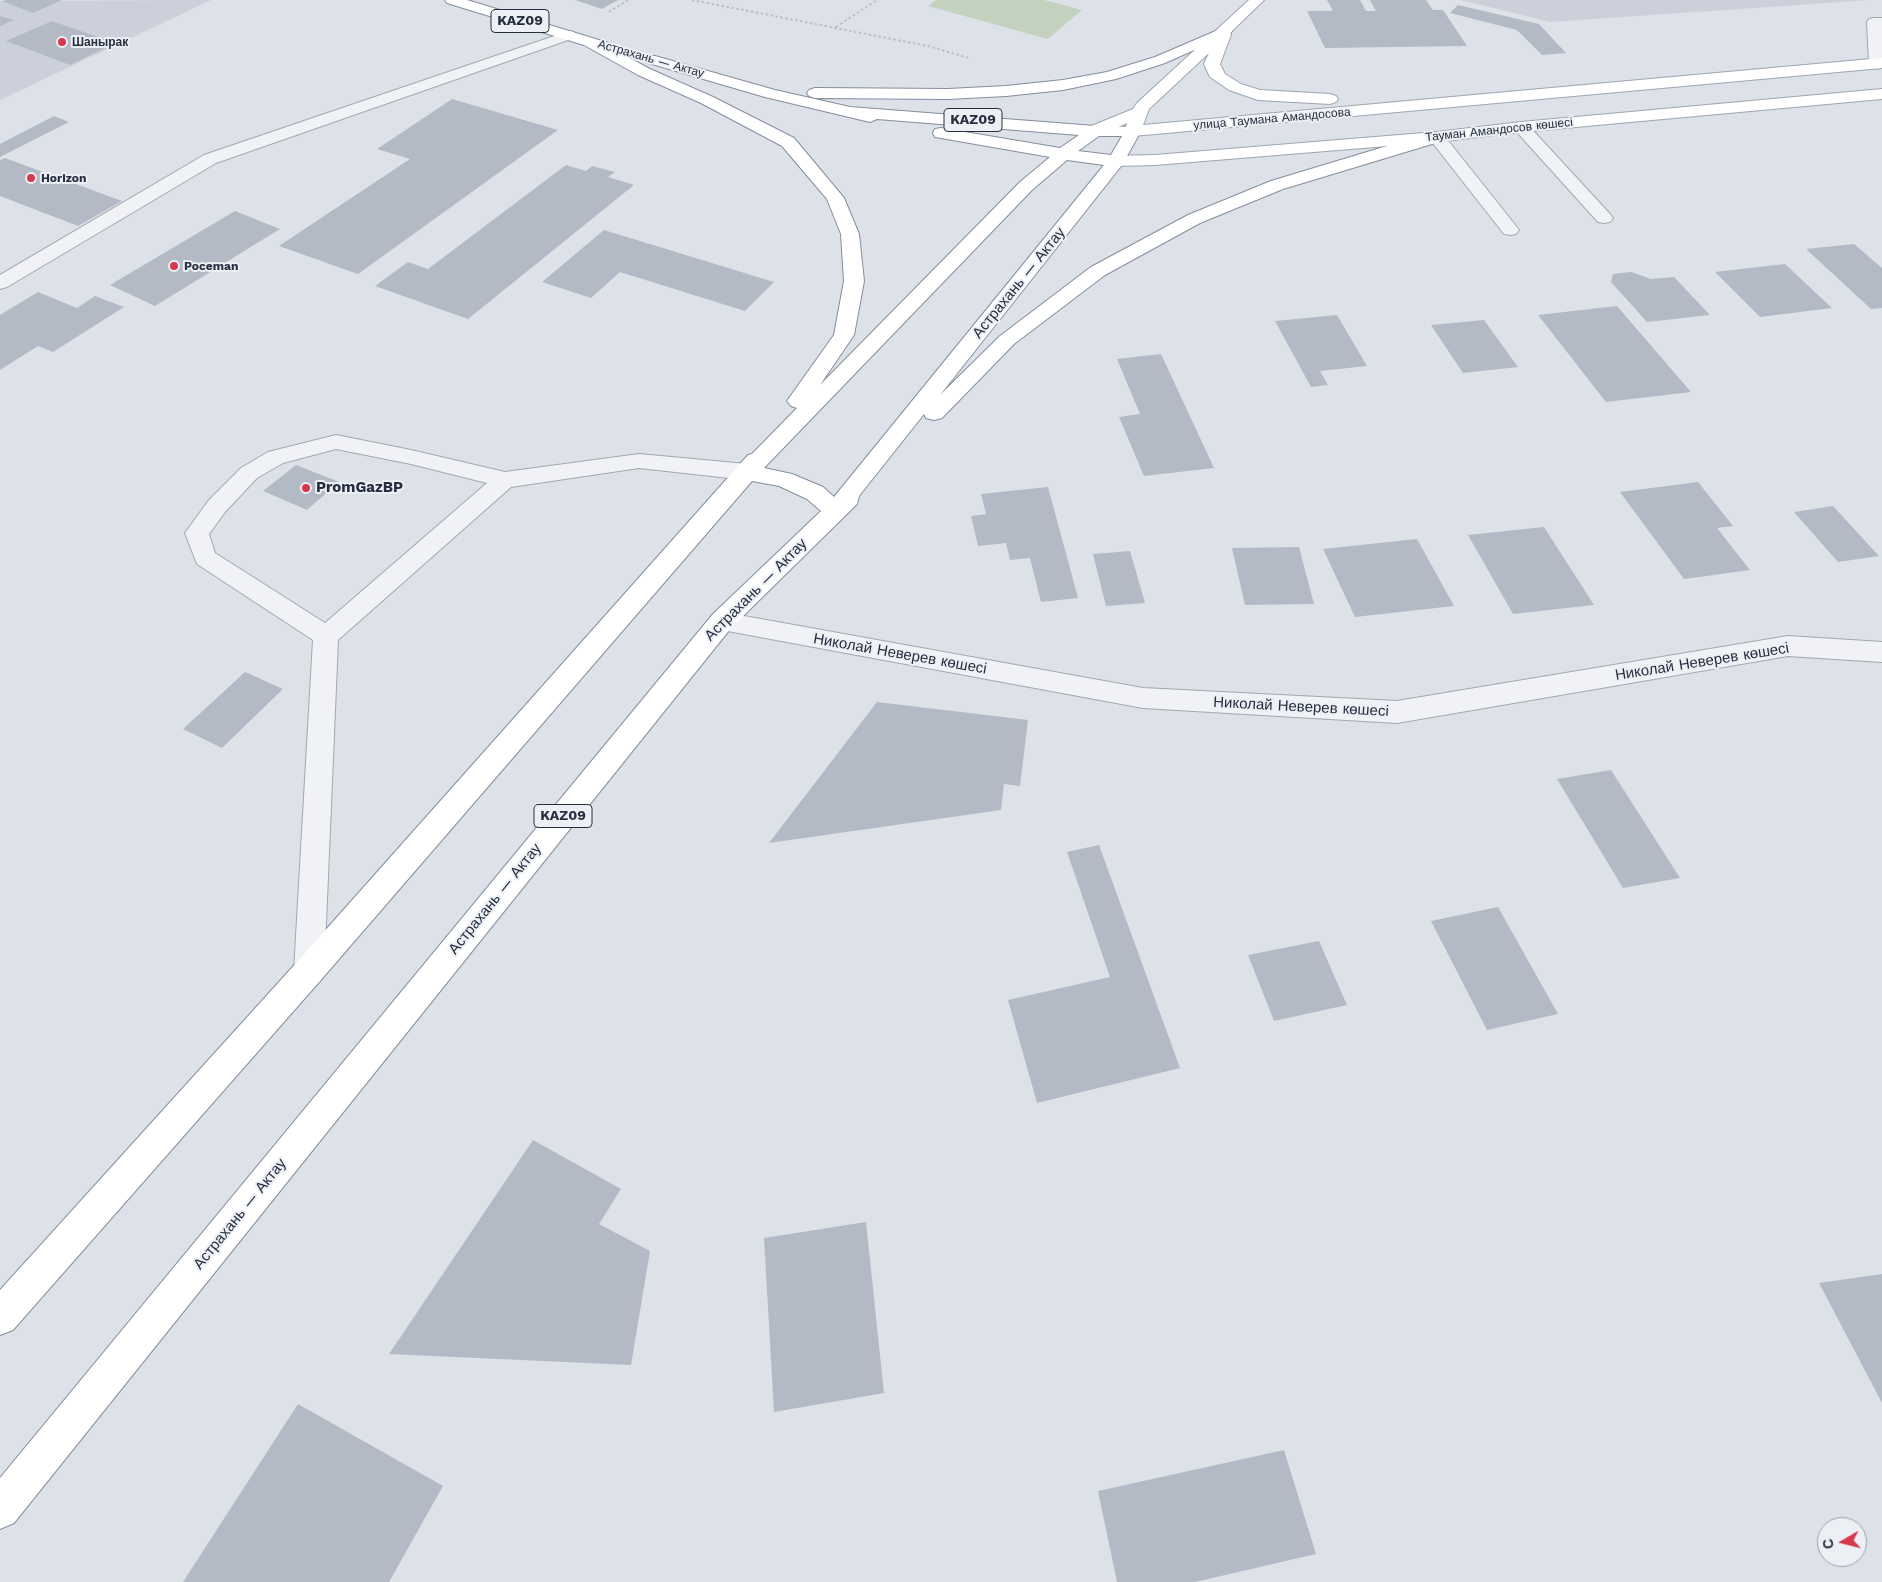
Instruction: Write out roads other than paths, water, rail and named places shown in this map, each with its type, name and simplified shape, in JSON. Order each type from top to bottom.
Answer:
[{"type":"main road","name":"Астрахань — Актау","points":[[452,0],[771,94],[959,137],[1116,161]]},
{"type":"main road","points":[[1136,121],[1257,0]]},
{"type":"main road","points":[[771,94],[948,94],[1006,91],[1063,85],[1110,76],[1143,65],[1225,32]]},
{"type":"main road","points":[[1225,32],[1212,64],[1218,77],[1235,87],[1258,95],[1411,106],[1880,64]]},
{"type":"main road","points":[[588,41],[644,72],[708,100],[788,142],[834,198],[850,234],[854,281],[844,336],[748,472]]},
{"type":"main road","name":"Тауман Амандосов көшесі","points":[[1116,161],[1164,159],[1436,137],[1521,127],[1882,94]]},
{"type":"main road","name":"улица Таумана Амандосова","points":[[1136,121],[1411,106]]},
{"type":"main road","name":"Астрахань — Актау","points":[[851,112],[1095,131],[1136,121]]},
{"type":"main road","name":"Астрахань — Актау","points":[[0,1509],[722,621],[835,511],[1116,161],[1136,121]]},
{"type":"main road","points":[[0,1317],[309,971],[748,472],[1026,186],[1063,154],[1095,131]]},
{"type":"main road","points":[[748,472],[784,479],[815,493],[835,511],[1007,340],[1098,271],[1194,219],[1277,185],[1436,137]]},
{"type":"street","points":[[1880,64],[1874,22],[1882,22]]},
{"type":"street","points":[[0,283],[210,159],[569,35]]},
{"type":"street","points":[[1521,127],[1604,218]]},
{"type":"street","points":[[1436,137],[1510,230]]},
{"type":"street","points":[[326,636],[205,558],[197,532],[217,506],[248,473],[276,457],[336,442],[411,457],[505,480],[639,461],[748,472]]},
{"type":"street","points":[[309,971],[326,636],[505,480]]},
{"type":"street","name":"Николай Неверев көшесі","points":[[722,621],[1143,698],[1397,712],[1788,646],[1882,652]]},
{"type":"place","name":"Шанырак","points":[[62,42]]},
{"type":"place","name":"Horizon","points":[[31,178]]},
{"type":"place","name":"Poceman","points":[[174,266]]},
{"type":"place","name":"PromGazBP","points":[[306,488]]}]
